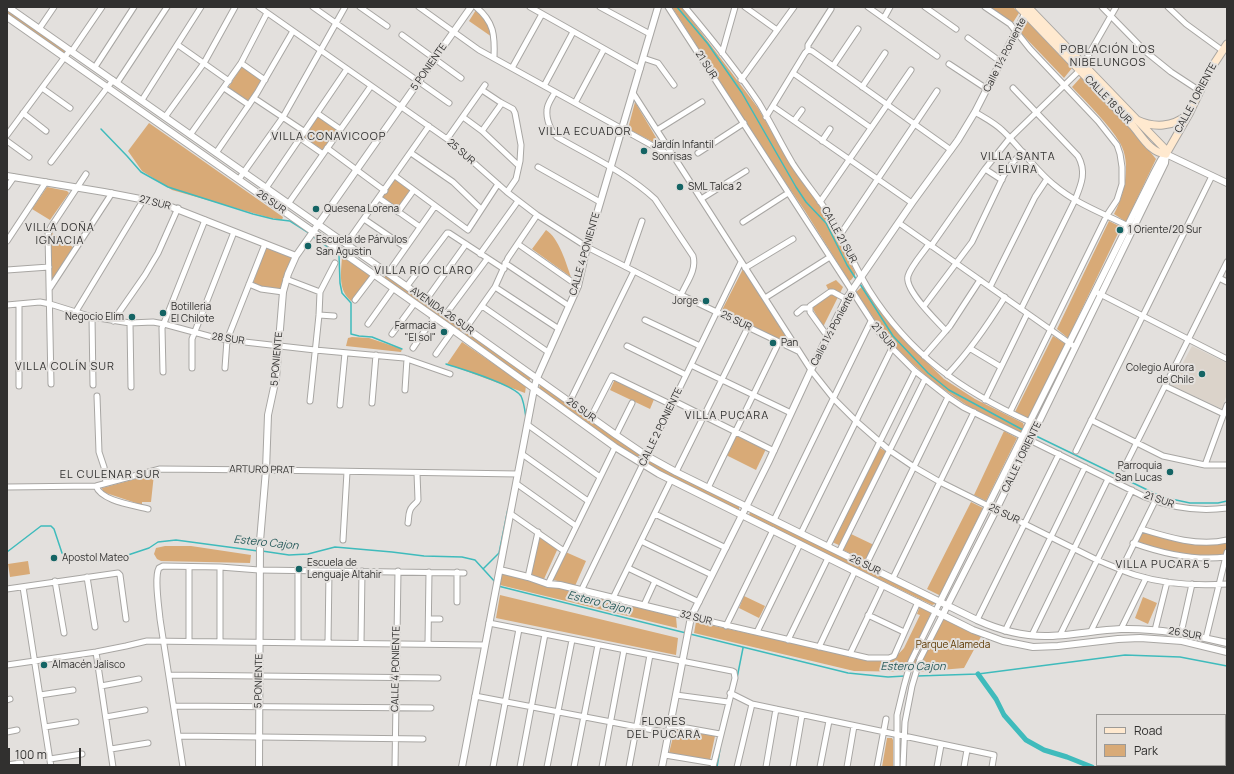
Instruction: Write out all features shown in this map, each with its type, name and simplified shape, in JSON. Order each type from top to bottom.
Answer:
[{"type":"main road","name":"CALLE 18 SUR","points":[[1019,7],[1028,9],[1149,145],[1155,151],[1166,154]]},
{"type":"main road","name":"CALLE 1 ORIENTE","points":[[1166,154],[1189,114],[1210,70],[1227,44]]},
{"type":"main road","name":"CALLE 18 SUR","points":[[1081,67],[1135,119],[1164,149],[1166,154]]},
{"type":"main road","points":[[1135,119],[1151,125],[1162,125],[1179,120],[1189,114]]},
{"type":"street","name":"26 SUR","points":[[8,7],[346,244]]},
{"type":"street","points":[[39,29],[54,7]]},
{"type":"street","points":[[7,135],[71,51],[102,7]]},
{"type":"street","points":[[95,68],[134,7]]},
{"type":"street","points":[[51,162],[108,87],[115,82],[167,7]]},
{"type":"street","points":[[130,102],[142,100],[201,7]]},
{"type":"street","points":[[165,117],[204,63],[235,7]]},
{"type":"street","name":"25 SUR","points":[[259,7],[447,139],[518,201],[587,247],[681,295],[799,352],[834,399],[879,442],[914,467],[940,482],[1024,524],[1097,560],[1121,570],[1146,578],[1167,582],[1227,584]]},
{"type":"street","points":[[313,7],[449,103]]},
{"type":"street","points":[[239,179],[283,117],[345,7]]},
{"type":"street","points":[[360,7],[387,26]]},
{"type":"street","points":[[420,7],[473,46],[674,158]]},
{"type":"street","name":"5 PONIENTE","points":[[259,767],[260,541],[266,470],[268,415],[276,378],[283,292],[286,279],[296,256],[471,7]]},
{"type":"street","points":[[476,7],[485,15],[491,25],[494,39],[494,58]]},
{"type":"street","points":[[530,7],[640,69]]},
{"type":"street","points":[[600,7],[650,34]]},
{"type":"street","name":"CALLE 4 PONIENTE","points":[[489,623],[496,594],[534,388],[548,352],[578,286],[587,247],[658,7]]},
{"type":"street","name":"21 SUR","points":[[668,7],[788,193],[853,289],[871,321],[892,348],[925,379],[948,397],[974,412],[1032,436],[1058,454],[1155,501],[1170,506],[1188,509],[1206,510],[1227,508]]},
{"type":"street","name":"CALLE 21 SUR","points":[[685,7],[722,53],[759,104],[795,166],[820,202],[840,235],[861,279],[895,326],[911,345],[947,376],[985,400],[1030,422]]},
{"type":"street","points":[[722,53],[735,7]]},
{"type":"street","points":[[745,7],[777,30]]},
{"type":"street","points":[[741,80],[794,7]]},
{"type":"street","points":[[868,7],[937,56]]},
{"type":"street","points":[[884,18],[890,7]]},
{"type":"street","points":[[925,7],[956,29]]},
{"type":"street","points":[[985,7],[1007,22],[1098,122],[1117,145],[1122,167],[1120,191],[1116,200],[1107,215],[1010,412]]},
{"type":"street","points":[[1102,7],[1145,51],[1171,72],[1200,91]]},
{"type":"street","points":[[946,331],[910,288],[907,279],[909,274],[985,169],[1010,138],[1081,67],[1116,7]]},
{"type":"street","points":[[1168,7],[1186,24],[1223,50]]},
{"type":"street","points":[[766,117],[774,107],[808,50],[808,45],[831,9]]},
{"type":"street","name":"Calle 1½ Poniente","points":[[662,767],[688,625],[698,602],[774,451],[811,370],[846,299],[912,203],[951,150],[975,112],[1028,9]]},
{"type":"street","points":[[190,135],[241,63],[267,13]]},
{"type":"street","points":[[512,68],[542,14]]},
{"type":"street","name":"26 SUR","points":[[7,17],[130,102],[534,388]]},
{"type":"street","points":[[833,66],[858,29]]},
{"type":"street","points":[[216,153],[254,98],[293,31]]},
{"type":"street","points":[[544,86],[574,32]]},
{"type":"street","points":[[402,35],[461,78]]},
{"type":"street","points":[[968,38],[1001,62]]},
{"type":"street","points":[[178,45],[229,80]]},
{"type":"street","points":[[575,103],[604,49]]},
{"type":"street","points":[[808,50],[833,66],[951,150]]},
{"type":"street","points":[[862,87],[885,53]]},
{"type":"street","points":[[643,58],[659,64],[674,85]]},
{"type":"street","points":[[241,63],[265,80]]},
{"type":"street","points":[[949,64],[987,89]]},
{"type":"street","points":[[266,188],[348,69]]},
{"type":"street","points":[[820,202],[911,70]]},
{"type":"street","points":[[793,73],[871,128]]},
{"type":"street","points":[[288,204],[371,86]]},
{"type":"street","points":[[447,139],[483,87],[502,103],[513,108],[516,113],[521,145],[520,161],[516,179],[507,192]]},
{"type":"street","points":[[42,88],[70,108]]},
{"type":"street","points":[[224,88],[249,105]]},
{"type":"street","points":[[1013,88],[1075,154],[1081,163],[1083,171],[1083,180],[1075,200],[1021,309]]},
{"type":"street","points":[[840,235],[936,91]]},
{"type":"street","points":[[555,92],[546,110],[550,129],[553,133],[557,137],[641,187],[655,199],[693,256],[693,270],[681,295]]},
{"type":"street","points":[[632,93],[799,352]]},
{"type":"street","points":[[254,98],[305,132]]},
{"type":"street","points":[[657,130],[702,102]]},
{"type":"street","points":[[482,131],[502,103]]},
{"type":"street","points":[[774,107],[912,203]]},
{"type":"street","points":[[794,121],[802,110]]},
{"type":"street","points":[[975,112],[998,126],[1059,190],[1075,200],[1130,227]]},
{"type":"street","points":[[23,113],[46,131]]},
{"type":"street","points":[[317,113],[340,129]]},
{"type":"street","points":[[463,117],[482,131],[518,165]]},
{"type":"street","points":[[698,152],[744,123]]},
{"type":"street","points":[[346,244],[385,191],[429,126]]},
{"type":"street","points":[[822,141],[830,129]]},
{"type":"street","points":[[300,138],[323,154]]},
{"type":"street","points":[[7,141],[28,157]]},
{"type":"street","points":[[327,148],[385,191]]},
{"type":"street","points":[[924,306],[972,242],[1002,180],[1010,166],[1023,152]]},
{"type":"street","points":[[411,153],[453,182],[481,209]]},
{"type":"street","name":"CALLE 18 SUR","points":[[1166,154],[1227,183]]},
{"type":"street","name":"CALLE 1 ORIENTE","points":[[940,602],[1030,422],[1072,345],[1098,293],[1153,175],[1166,154]]},
{"type":"street","points":[[538,167],[600,202]]},
{"type":"street","points":[[985,169],[1002,180]]},
{"type":"street","points":[[701,199],[746,171]]},
{"type":"street","points":[[51,384],[49,231],[86,174]]},
{"type":"street","name":"27 SUR","points":[[7,176],[161,202],[296,256]]},
{"type":"street","points":[[395,176],[413,191],[468,230],[498,184]]},
{"type":"street","points":[[1076,451],[1212,176]]},
{"type":"street","points":[[7,187],[14,177]]},
{"type":"street","points":[[990,287],[1035,197],[1047,179]]},
{"type":"street","points":[[7,241],[46,182]]},
{"type":"street","points":[[398,212],[413,191]]},
{"type":"street","points":[[50,289],[112,193]]},
{"type":"street","points":[[743,222],[788,193]]},
{"type":"street","points":[[379,198],[420,227]]},
{"type":"street","points":[[75,313],[144,199]]},
{"type":"street","points":[[480,254],[518,201]]},
{"type":"street","points":[[388,273],[435,206]]},
{"type":"street","points":[[113,321],[145,275],[158,253],[178,208]]},
{"type":"street","points":[[466,328],[495,287],[504,269],[505,263],[537,215]]},
{"type":"street","points":[[364,219],[405,247]]},
{"type":"street","points":[[163,372],[162,328],[205,220]]},
{"type":"street","points":[[626,267],[642,221]]},
{"type":"street","points":[[899,223],[1072,345]]},
{"type":"street","points":[[192,368],[192,339],[234,232]]},
{"type":"street","points":[[407,286],[447,233],[504,269]]},
{"type":"street","points":[[745,268],[793,239]]},
{"type":"street","points":[[225,368],[227,340],[265,244]]},
{"type":"street","name":"AVENIDA 26 SUR","points":[[346,244],[537,378]]},
{"type":"street","points":[[426,300],[466,244]]},
{"type":"street","points":[[518,244],[578,286]]},
{"type":"street","points":[[765,298],[830,257]]},
{"type":"street","points":[[446,314],[486,259]]},
{"type":"street","name":"CALLE 2 PONIENTE","points":[[581,591],[741,262]]},
{"type":"street","points":[[1124,468],[1227,262]]},
{"type":"street","points":[[310,401],[320,292],[335,263]]},
{"type":"street","points":[[505,263],[569,306]]},
{"type":"street","points":[[7,270],[49,267]]},
{"type":"street","points":[[570,401],[634,271]]},
{"type":"street","points":[[355,300],[374,275]]},
{"type":"street","points":[[1219,278],[1227,282]]},
{"type":"street","points":[[286,279],[320,292]]},
{"type":"street","points":[[924,356],[946,331],[980,280]]},
{"type":"street","points":[[249,284],[261,289],[283,292]]},
{"type":"street","points":[[495,287],[559,329]]},
{"type":"street","points":[[368,324],[393,289]]},
{"type":"street","points":[[809,308],[811,304],[830,292],[833,292],[846,299]]},
{"type":"street","points":[[1098,293],[1189,338],[1227,359]]},
{"type":"street","points":[[947,376],[971,349],[1004,297]]},
{"type":"street","name":"28 SUR","points":[[7,305],[40,302],[92,318],[130,323],[164,324],[227,340],[278,347],[407,358],[450,374]]},
{"type":"street","points":[[18,386],[19,304]]},
{"type":"street","points":[[392,334],[414,304]]},
{"type":"street","points":[[482,306],[548,352]]},
{"type":"street","points":[[797,312],[803,308],[809,308]]},
{"type":"street","points":[[809,308],[810,312],[828,337]]},
{"type":"street","points":[[985,400],[1028,314]]},
{"type":"street","points":[[319,315],[334,316]]},
{"type":"street","points":[[413,348],[434,317]]},
{"type":"street","points":[[92,318],[92,385]]},
{"type":"street","points":[[645,320],[700,346]]},
{"type":"street","points":[[774,520],[871,321]]},
{"type":"street","points":[[130,323],[131,387]]},
{"type":"street","points":[[676,472],[748,327]]},
{"type":"street","points":[[436,354],[453,330]]},
{"type":"street","points":[[708,488],[779,342]]},
{"type":"street","name":"CALLE 1 ORIENTE","points":[[903,767],[906,709],[920,659],[1032,436],[1072,345]]},
{"type":"street","points":[[627,346],[686,375]]},
{"type":"street","points":[[801,533],[857,422],[892,348]]},
{"type":"street","points":[[971,349],[1001,367]]},
{"type":"street","points":[[340,405],[345,353]]},
{"type":"street","points":[[372,403],[376,355]]},
{"type":"street","points":[[405,390],[407,358]]},
{"type":"street","points":[[691,365],[791,413]]},
{"type":"street","points":[[828,546],[915,370]]},
{"type":"street","points":[[592,417],[612,376],[704,416],[774,451]]},
{"type":"street","name":"26 SUR","points":[[537,378],[647,456],[676,472],[977,620],[1005,631],[1032,635],[1060,635],[1121,629],[1155,630],[1181,633],[1227,643]]},
{"type":"street","points":[[839,552],[925,379]]},
{"type":"street","points":[[1165,386],[1224,414]]},
{"type":"street","points":[[534,388],[615,447],[643,465]]},
{"type":"street","points":[[97,396],[99,452],[104,467],[106,483]]},
{"type":"street","points":[[866,565],[948,397]]},
{"type":"street","points":[[616,435],[632,403]]},
{"type":"street","points":[[1205,464],[1227,405]]},
{"type":"street","points":[[893,578],[974,412]]},
{"type":"street","points":[[1091,420],[1168,457],[1205,464],[1227,465]]},
{"type":"street","points":[[528,425],[600,477]]},
{"type":"street","points":[[548,584],[615,447]]},
{"type":"street","points":[[522,454],[588,501]]},
{"type":"street","points":[[977,620],[1058,454]]},
{"type":"street","name":"26 SUR","points":[[643,465],[973,630],[1003,641],[1026,646],[1058,646],[1140,638],[1182,641],[1227,652]]},
{"type":"street","points":[[1005,631],[1085,467]]},
{"type":"street","name":"ARTURO PRAT","points":[[7,487],[96,486],[155,470],[266,470],[518,474]]},
{"type":"street","points":[[343,540],[347,472]]},
{"type":"street","points":[[408,523],[409,512],[418,500],[417,473]]},
{"type":"street","points":[[1032,635],[1108,478]]},
{"type":"street","points":[[613,598],[671,480]]},
{"type":"street","points":[[517,484],[576,526]]},
{"type":"street","points":[[96,486],[98,491],[112,499],[148,509]]},
{"type":"street","points":[[1060,635],[1132,490]]},
{"type":"street","points":[[1091,631],[1155,501]]},
{"type":"street","points":[[511,514],[564,550]]},
{"type":"street","points":[[655,514],[726,548]]},
{"type":"street","points":[[1140,529],[1179,539],[1207,542],[1227,540]]},
{"type":"street","points":[[726,626],[773,530]]},
{"type":"street","points":[[528,577],[538,532]]},
{"type":"street","points":[[641,541],[712,575]]},
{"type":"street","points":[[757,632],[800,544]]},
{"type":"street","points":[[1133,544],[1169,554],[1198,557],[1226,555],[1206,638]]},
{"type":"street","points":[[788,640],[828,558]]},
{"type":"street","points":[[183,767],[162,640],[157,572],[159,568],[163,566],[298,571],[464,572]]},
{"type":"street","points":[[189,567],[189,641]]},
{"type":"street","points":[[220,567],[220,641]]},
{"type":"street","points":[[628,568],[698,602]]},
{"type":"street","name":"32 SUR","points":[[500,570],[548,584],[560,585],[726,626],[874,658],[890,658],[894,656],[904,632]]},
{"type":"street","points":[[298,571],[298,642]]},
{"type":"street","points":[[328,643],[329,571]]},
{"type":"street","points":[[361,643],[362,571]]},
{"type":"street","name":"CALLE 4 PONIENTE","points":[[395,767],[398,571]]},
{"type":"street","points":[[819,647],[855,571]]},
{"type":"street","points":[[7,589],[116,572],[119,573],[126,619]]},
{"type":"street","points":[[428,644],[429,572]]},
{"type":"street","points":[[457,572],[457,602]]},
{"type":"street","points":[[87,577],[95,627]]},
{"type":"street","points":[[1121,629],[1146,578]]},
{"type":"street","points":[[55,581],[64,633]]},
{"type":"street","points":[[644,605],[655,581]]},
{"type":"street","points":[[1155,630],[1167,582]]},
{"type":"street","points":[[1181,633],[1192,584]]},
{"type":"street","points":[[850,654],[883,585]]},
{"type":"street","points":[[23,587],[51,767]]},
{"type":"street","points":[[868,615],[904,632],[918,602]]},
{"type":"street","points":[[896,767],[897,715],[909,667],[914,653],[940,602]]},
{"type":"street","points":[[429,619],[440,620]]},
{"type":"street","points":[[462,767],[489,623],[729,669],[734,672],[735,678],[713,765],[665,756]]},
{"type":"street","points":[[493,767],[519,629]]},
{"type":"street","points":[[520,767],[545,634]]},
{"type":"street","points":[[7,665],[96,652],[147,641],[162,640],[485,645]]},
{"type":"street","points":[[547,767],[572,640]]},
{"type":"street","points":[[574,767],[598,645]]},
{"type":"street","points":[[602,767],[624,650]]},
{"type":"street","points":[[96,652],[113,767]]},
{"type":"street","points":[[629,767],[650,655]]},
{"type":"street","points":[[169,675],[438,678]]},
{"type":"street","points":[[101,686],[139,679]]},
{"type":"street","points":[[40,695],[73,690]]},
{"type":"street","points":[[730,693],[752,704],[994,756],[992,767]]},
{"type":"street","points":[[676,695],[728,702]]},
{"type":"street","points":[[475,696],[669,733]]},
{"type":"street","points":[[737,767],[752,704]]},
{"type":"street","points":[[174,706],[431,708]]},
{"type":"street","points":[[766,767],[776,709]]},
{"type":"street","points":[[106,717],[145,710]]},
{"type":"street","points":[[793,767],[802,715]]},
{"type":"street","points":[[877,767],[886,719]]},
{"type":"street","points":[[820,767],[829,720]]},
{"type":"street","points":[[45,727],[76,722]]},
{"type":"street","points":[[670,725],[720,734]]},
{"type":"street","points":[[847,767],[854,726]]},
{"type":"street","points":[[7,732],[17,730]]},
{"type":"street","points":[[179,736],[423,739]]},
{"type":"street","points":[[111,749],[148,743]]},
{"type":"street","points":[[937,767],[941,745]]},
{"type":"street","points":[[964,767],[967,750]]},
{"type":"street","points":[[50,759],[82,754]]},
{"type":"street","points":[[7,765],[22,763]]},
{"type":"shaded area","name":"Colegio Aurora de Chile","points":[[1192,346],[1227,363],[1227,394],[1222,409],[1171,385]]},
{"type":"green space","points":[[672,7],[682,7],[758,108],[824,213],[855,272],[855,275],[851,280],[849,281]]},
{"type":"green space","points":[[990,7],[1013,7],[1019,13],[1012,24]]},
{"type":"green space","points":[[7,10],[65,52],[63,53],[7,14]]},
{"type":"green space","points":[[476,10],[487,21],[492,37],[469,21]]},
{"type":"green space","points":[[1027,21],[1072,68],[1064,78],[1021,33]]},
{"type":"green space","points":[[242,66],[262,80],[250,102],[228,88]]},
{"type":"green space","points":[[1081,77],[1129,126],[1156,159],[1126,222],[1114,214],[1121,198],[1125,179],[1126,160],[1124,151],[1110,128],[1072,87]]},
{"type":"green space","points":[[635,102],[661,146],[628,129]]},
{"type":"green space","points":[[318,116],[337,130],[323,150],[303,137]]},
{"type":"green space","points":[[149,123],[283,217],[282,220],[172,190],[142,171],[128,151]]},
{"type":"green space","points":[[394,178],[412,191],[398,210],[381,198]]},
{"type":"green space","points":[[47,187],[67,191],[69,193],[50,220],[32,209]]},
{"type":"green space","points":[[1109,221],[1121,227],[1068,338],[1057,329]]},
{"type":"green space","points":[[546,230],[555,239],[571,277],[532,249]]},
{"type":"green space","points":[[52,233],[74,248],[52,282],[50,236]]},
{"type":"green space","points":[[267,246],[294,256],[282,290],[261,288],[253,284],[264,249],[265,251]]},
{"type":"green space","points":[[342,257],[372,276],[351,301],[344,292],[342,286]]},
{"type":"green space","points":[[743,269],[792,346],[721,312]]},
{"type":"green space","points":[[385,276],[462,329],[462,331],[459,332],[384,279]]},
{"type":"green space","points":[[836,280],[843,287],[823,327],[813,309],[814,305],[829,291],[826,285]]},
{"type":"green space","points":[[864,285],[890,323],[908,344],[944,379],[975,399],[1023,423],[1023,432],[1020,432],[971,408],[933,382],[906,358],[887,338],[856,292]]},
{"type":"green space","points":[[466,332],[531,378],[529,381],[465,336]]},
{"type":"green space","points":[[1053,336],[1066,344],[1029,419],[1015,412]]},
{"type":"green space","points":[[348,338],[369,338],[402,349],[401,352],[346,346]]},
{"type":"green space","points":[[462,342],[526,386],[525,393],[447,364]]},
{"type":"green space","points":[[615,379],[655,397],[650,409],[610,390]]},
{"type":"green space","points":[[540,384],[639,454],[639,456],[635,457],[539,389]]},
{"type":"green space","points":[[1004,431],[1017,438],[986,501],[974,495]]},
{"type":"green space","points":[[736,434],[766,449],[756,470],[726,455]]},
{"type":"green space","points":[[878,447],[887,452],[841,546],[832,542]]},
{"type":"green space","points":[[647,461],[650,461],[739,506],[739,509],[738,510],[675,480],[646,463]]},
{"type":"green space","points":[[154,474],[151,502],[142,502],[142,505],[103,492],[102,488]]},
{"type":"green space","points":[[971,502],[983,508],[941,596],[927,589]]},
{"type":"green space","points":[[754,512],[935,604],[932,605],[751,517],[749,514]]},
{"type":"green space","points":[[1141,529],[1179,539],[1227,540],[1226,557],[1198,557],[1133,543]]},
{"type":"green space","points":[[851,534],[874,545],[866,561],[843,550]]},
{"type":"green space","points":[[539,535],[558,548],[544,579],[531,576]]},
{"type":"green space","points":[[165,546],[191,546],[251,555],[250,563],[161,561],[157,559],[154,554],[156,548]]},
{"type":"green space","points":[[561,550],[586,561],[575,586],[547,578]]},
{"type":"green space","points":[[28,561],[30,574],[10,577],[8,564]]},
{"type":"green space","points":[[502,574],[676,617],[677,628],[500,585]]},
{"type":"green space","points":[[500,595],[678,638],[676,655],[496,618]]},
{"type":"green space","points":[[744,596],[765,606],[759,618],[739,608]]},
{"type":"green space","points":[[1143,597],[1157,603],[1148,624],[1135,618]]},
{"type":"green space","name":"Parque Alameda","points":[[920,606],[932,611],[909,659],[920,659],[945,614],[983,633],[964,668],[917,672],[854,671],[694,633],[696,622],[871,660],[893,660],[904,648],[920,615],[917,614]]},
{"type":"green space","points":[[675,729],[715,736],[710,760],[669,753]]},
{"type":"green space","points":[[887,738],[892,738],[893,740],[893,767],[882,767]]},
{"type":"waterway","points":[[677,7],[708,44],[742,93],[796,187],[806,202],[826,223],[847,265],[856,279]]},
{"type":"waterway","points":[[101,129],[141,172],[168,187],[253,214],[290,221],[309,233]]},
{"type":"waterway","points":[[312,236],[339,255],[340,283],[342,293],[351,303],[351,334],[372,337],[402,349]]},
{"type":"waterway","points":[[860,284],[893,336],[928,373],[949,390],[1023,430]]},
{"type":"waterway","points":[[446,364],[486,377],[516,391],[522,398],[526,418]]},
{"type":"waterway","points":[[1034,435],[1162,497],[1190,503],[1218,503],[1227,501]]},
{"type":"waterway","points":[[483,569],[499,553],[508,509]]},
{"type":"waterway","name":"Estero Cajon","points":[[7,552],[41,526],[51,526],[54,529],[62,553],[70,558],[82,560],[105,561],[149,548],[158,542],[176,540],[258,551]]},
{"type":"waterway","name":"Estero Cajon","points":[[262,551],[289,555],[308,554],[335,547],[424,556],[462,557],[475,560],[496,583]]},
{"type":"waterway","name":"Estero Cajon","points":[[498,586],[686,633]]},
{"type":"waterway","name":"Estero Cajon","points":[[690,634],[848,673],[888,677],[905,676]]},
{"type":"waterway","points":[[737,678],[743,648]]},
{"type":"waterway","name":"Estero Cajon","points":[[917,676],[978,674],[1125,655],[1180,657],[1227,666]]},
{"type":"waterway","points":[[978,674],[996,699],[1004,715],[1026,740],[1044,750],[1092,767]]},
{"type":"waterway","points":[[717,767],[720,749]]},
{"type":"place","name":"Jardín Infantil Sonrisas","points":[[644,151]]},
{"type":"place","name":"SML Talca 2","points":[[680,187]]},
{"type":"place","name":"Quesena Lorena","points":[[316,209]]},
{"type":"place","name":"1 Oriente/20 Sur","points":[[1120,230]]},
{"type":"place","name":"Escuela de Párvulos San Agustin","points":[[308,246]]},
{"type":"place","name":"Jorge","points":[[706,301]]},
{"type":"place","name":"Botilleria El Chilote","points":[[163,313]]},
{"type":"place","name":"Negocio Elim","points":[[132,317]]},
{"type":"place","name":"Farmacia \"El sol\"","points":[[444,332]]},
{"type":"place","name":"Pan","points":[[773,343]]},
{"type":"place","name":"Colegio Aurora de Chile","points":[[1202,374]]},
{"type":"place","name":"Parroquia San Lucas","points":[[1170,472]]},
{"type":"place","name":"Apostol Mateo","points":[[54,558]]},
{"type":"place","name":"Escuela de Lenguaje Altahir","points":[[299,569]]},
{"type":"place","name":"Almacén Jalisco","points":[[44,665]]},
{"type":"district","name":"POBLACIÓN LOS NIBELUNGOS","points":[[1108,56]]},
{"type":"district","name":"VILLA ECUADOR","points":[[585,132]]},
{"type":"district","name":"VILLA CONAVICOOP","points":[[329,137]]},
{"type":"district","name":"VILLA SANTA ELVIRA","points":[[1018,163]]},
{"type":"district","name":"VILLA DOÑA IGNACIA","points":[[60,234]]},
{"type":"district","name":"VILLA RIO CLARO","points":[[424,271]]},
{"type":"district","name":"VILLA COLÍN SUR","points":[[65,367]]},
{"type":"district","name":"VILLA PUCARA","points":[[727,416]]},
{"type":"district","name":"EL CULENAR SUR","points":[[110,475]]},
{"type":"district","name":"VILLA PUCARA 5","points":[[1163,565]]},
{"type":"district","name":"FLORES DEL PUCARA","points":[[664,728]]}]
